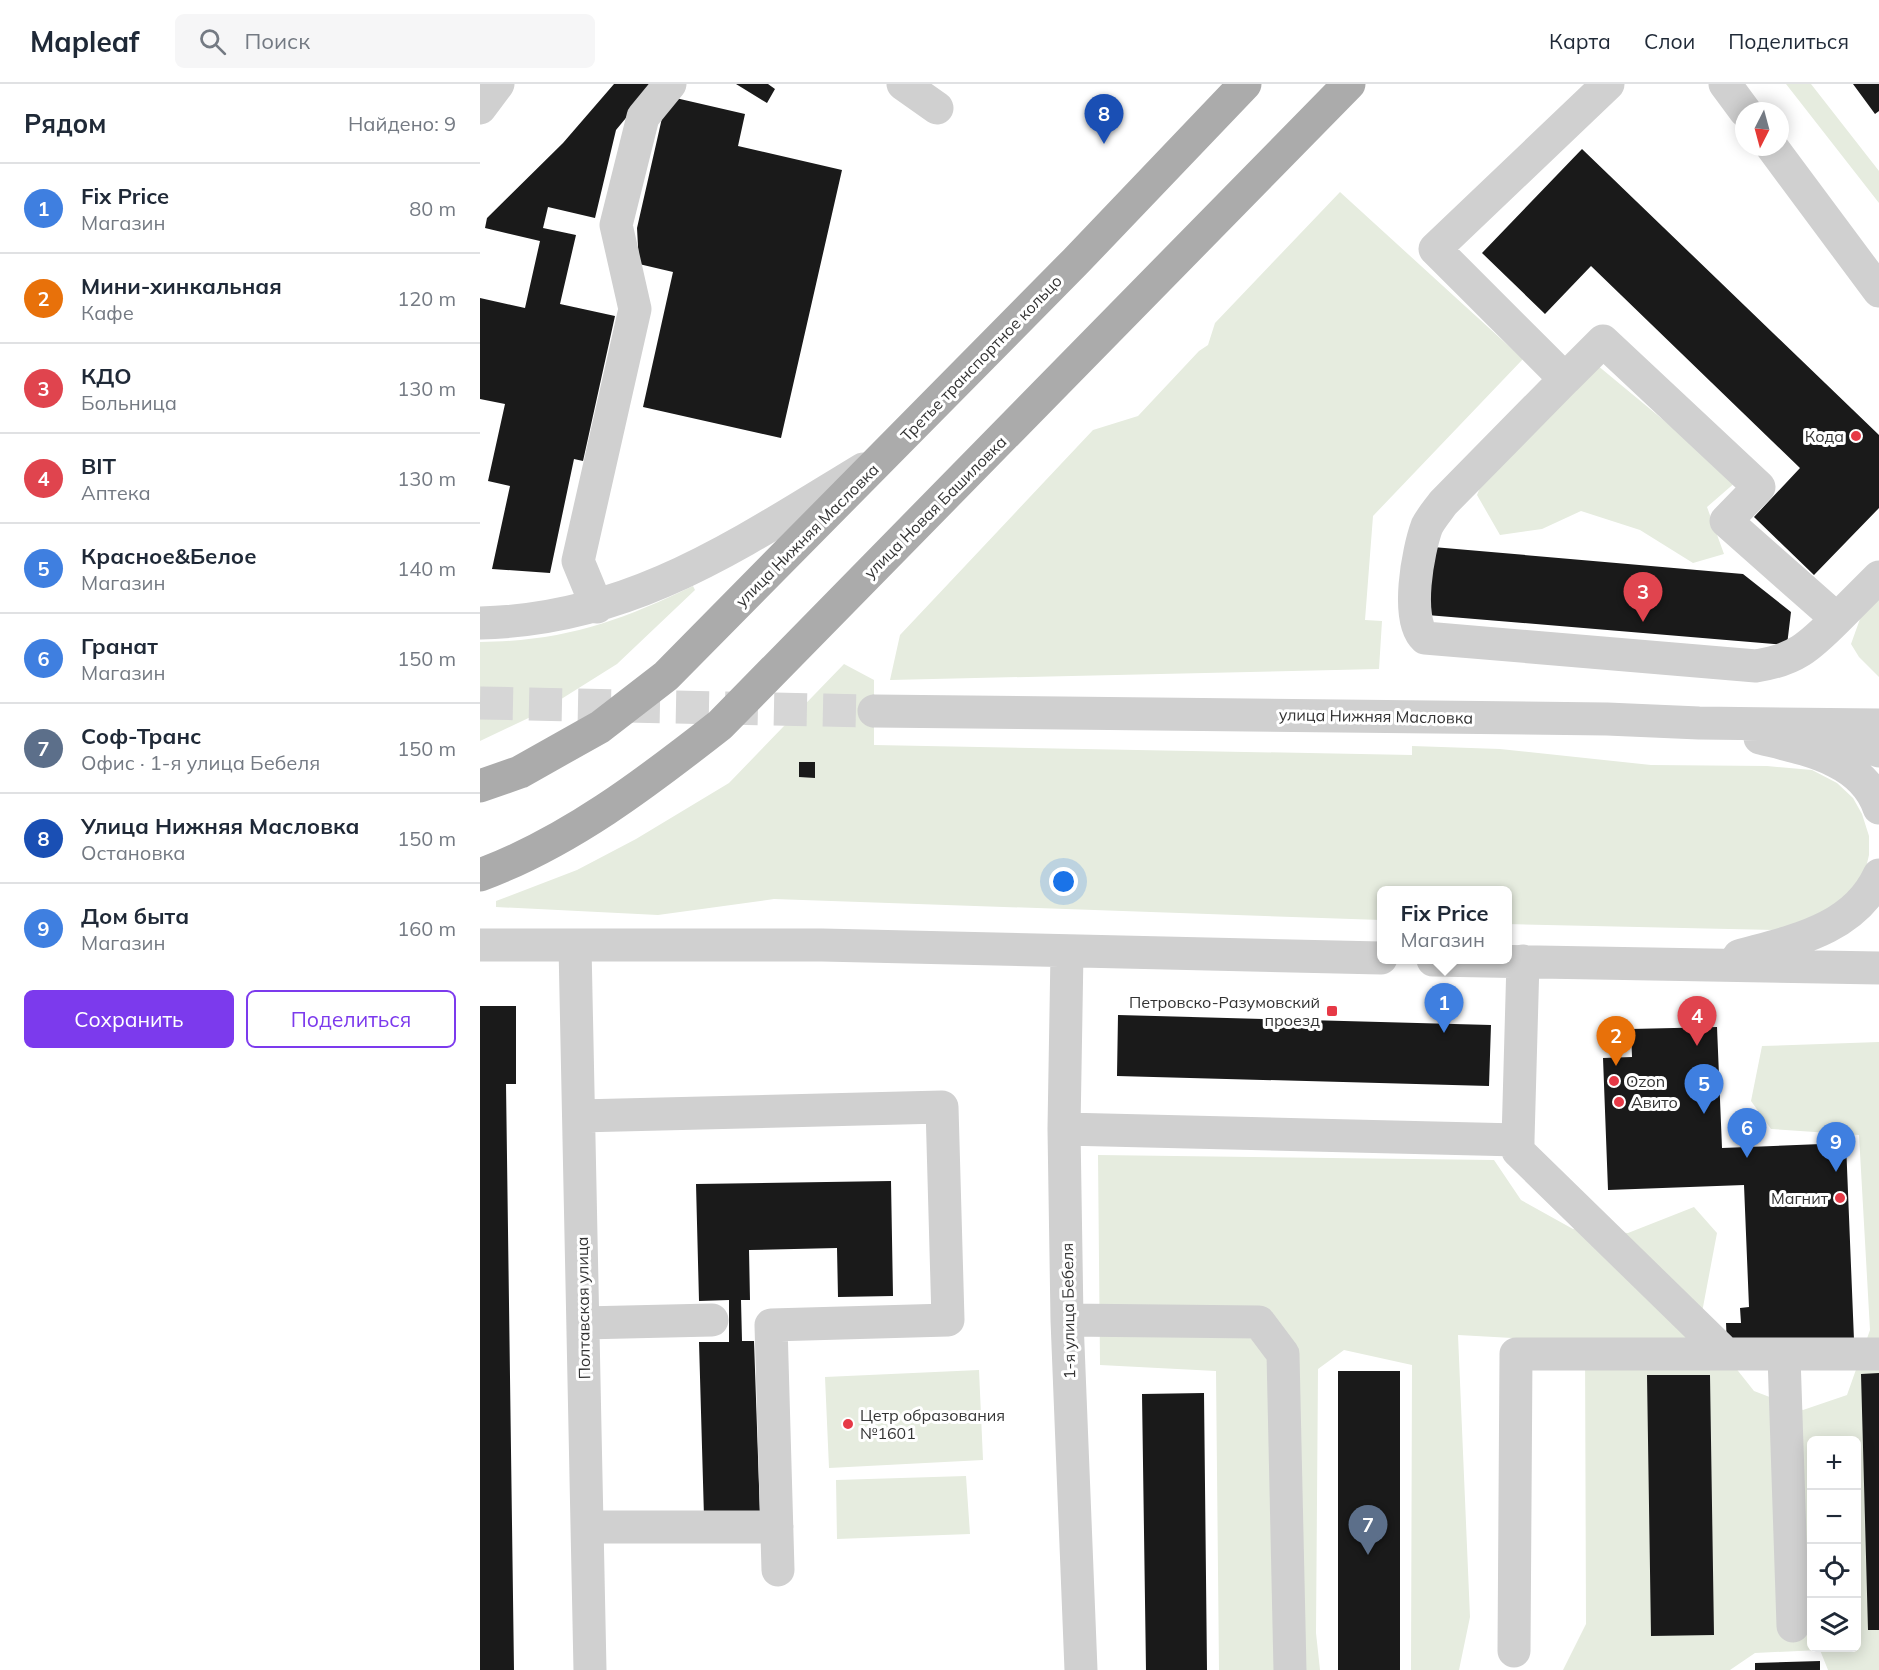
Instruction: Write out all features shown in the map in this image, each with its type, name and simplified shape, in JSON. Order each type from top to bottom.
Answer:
[{"type":"main road","name":"Третье транспортное кольцо","points":[[887,454],[1245,84]]},
{"type":"main road","name":"улица Новая Башиловка","points":[[480,875],[507,865],[572,830],[647,782],[720,725],[1349,84]]},
{"type":"main road","name":"улица Нижняя Масловка","points":[[480,786],[520,772],[600,727],[666,676],[887,454]]},
{"type":"street","points":[[480,108],[498,84]]},
{"type":"street","points":[[597,607],[578,561],[635,309],[616,225],[643,117],[670,84]]},
{"type":"street","points":[[903,84],[937,108]]},
{"type":"street","points":[[1565,380],[1435,249],[1608,84]]},
{"type":"street","points":[[1725,84],[1738,102]]},
{"type":"street","points":[[1779,156],[1879,291]]},
{"type":"street","points":[[1837,619],[1726,521],[1758,487],[1603,341],[1443,503],[1428,523],[1419,549],[1414,612],[1417,631],[1425,638],[1756,666],[1782,662],[1806,649],[1837,619],[1879,577]]},
{"type":"street","name":"улица Нижняя Масловка","points":[[480,623],[532,621],[597,607],[629,597],[697,565],[887,454]]},
{"type":"street","name":"улица Нижняя Масловка","points":[[874,711],[1607,718],[1699,723],[1872,724]]},
{"type":"street","points":[[1699,723],[1812,751],[1842,764],[1863,781],[1879,808]]},
{"type":"street","points":[[1807,725],[1879,751]]},
{"type":"street","points":[[1705,965],[1810,934],[1837,922],[1858,908],[1872,891],[1879,875]]},
{"type":"street","points":[[480,945],[822,945],[1377,958]]},
{"type":"street","name":"Полтавская улица","points":[[575,946],[590,1670]]},
{"type":"street","name":"1-я улица Бебеля","points":[[1067,952],[1064,1129],[1067,1320],[1081,1670]]},
{"type":"street","points":[[1512,961],[1879,968]]},
{"type":"street","points":[[1523,961],[1518,1151],[1726,1354]]},
{"type":"street","points":[[579,1116],[942,1107],[948,1320],[771,1325],[778,1570]]},
{"type":"street","points":[[1064,1129],[1518,1140]]},
{"type":"street","points":[[583,1323],[712,1320]]},
{"type":"street","points":[[1067,1320],[1259,1322],[1283,1354],[1290,1670]]},
{"type":"street","points":[[1514,1651],[1516,1354],[1784,1356],[1879,1354]]},
{"type":"street","points":[[1784,1356],[1794,1626]]},
{"type":"street","points":[[587,1527],[777,1527]]},
{"type":"shaded area","points":[[1786,84],[1811,84],[1879,171],[1879,203]]},
{"type":"shaded area","points":[[1340,192],[1523,359],[1373,516],[1365,620],[1382,621],[1379,669],[890,680],[900,635],[1093,430],[1138,416],[1199,351],[1208,345],[1215,323]]},
{"type":"shaded area","points":[[1597,365],[1737,481],[1707,507],[1724,554],[1693,563],[1640,530],[1581,511],[1542,529],[1500,535],[1477,495],[1492,458]]},
{"type":"shaded area","points":[[693,586],[695,590],[617,664],[539,713],[480,741],[480,642],[538,638],[590,627],[640,610]]},
{"type":"shaded area","points":[[1879,590],[1879,677],[1859,657],[1851,644],[1865,605]]},
{"type":"shaded area","points":[[844,664],[874,680],[874,745],[1412,755],[1412,746],[1500,749],[1651,765],[1767,766],[1812,770],[1837,783],[1853,798],[1862,814],[1869,836],[1869,855],[1864,876],[1830,916],[1775,930],[1512,924],[1512,886],[1377,886],[1377,920],[774,899],[658,915],[496,907],[496,901],[577,870],[636,839],[729,783]]},
{"type":"shaded area","points":[[1879,1042],[1879,1670],[1828,1670],[1821,1652],[1861,1652],[1861,1436],[1807,1436],[1807,1651],[1755,1653],[1730,1670],[1563,1670],[1586,1624],[1585,1342],[1458,1335],[1470,1617],[1459,1670],[1411,1670],[1412,1365],[1344,1350],[1318,1369],[1316,1633],[1320,1670],[1219,1670],[1216,1371],[1100,1365],[1098,1155],[1494,1160],[1521,1200],[1573,1229],[1628,1233],[1694,1207],[1717,1233],[1700,1323],[1754,1391],[1803,1410],[1847,1395],[1870,1330],[1859,1135],[1771,1129],[1751,1101],[1762,1046]]},
{"type":"shaded area","points":[[979,1370],[983,1460],[829,1468],[825,1377]]},
{"type":"shaded area","points":[[966,1476],[970,1534],[837,1539],[836,1480]]},
{"type":"building","points":[[614,84],[654,84],[616,130],[595,218],[548,207],[543,228],[576,235],[560,304],[615,316],[583,461],[574,459],[550,573],[492,569],[510,486],[488,481],[505,404],[480,399],[480,298],[525,308],[540,241],[485,228],[487,218],[563,143]]},
{"type":"building","points":[[736,84],[768,84],[775,89],[767,103]]},
{"type":"building","points":[[1853,84],[1879,84],[1879,111],[1875,114]]},
{"type":"building","points":[[667,96],[745,114],[738,146],[842,170],[781,438],[643,407],[673,272],[639,264],[637,228]]},
{"type":"building","points":[[1582,149],[1879,435],[1879,508],[1814,575],[1754,517],[1800,468],[1591,266],[1545,314],[1482,253]]},
{"type":"building","points":[[1433,547],[1743,574],[1791,612],[1787,645],[1427,615]]},
{"type":"building","points":[[799,762],[815,762],[815,778],[799,777]]},
{"type":"building","points":[[480,1006],[516,1006],[516,1084],[506,1084],[514,1670],[480,1670]]},
{"type":"building","points":[[1118,1015],[1491,1025],[1489,1086],[1117,1076]]},
{"type":"building","points":[[1717,1027],[1722,1148],[1846,1143],[1854,1340],[1727,1345],[1726,1323],[1741,1323],[1740,1308],[1749,1307],[1744,1185],[1608,1190],[1603,1058],[1632,1057],[1631,1029]]},
{"type":"building","points":[[891,1181],[893,1296],[838,1297],[837,1248],[749,1250],[750,1300],[741,1300],[742,1341],[754,1341],[760,1515],[704,1517],[699,1342],[729,1342],[729,1300],[699,1301],[696,1184]]},
{"type":"building","points":[[1338,1371],[1400,1371],[1400,1670],[1338,1670]]},
{"type":"building","points":[[1879,1373],[1879,1630],[1868,1630],[1861,1374]]},
{"type":"building","points":[[1647,1375],[1710,1375],[1714,1635],[1651,1636]]},
{"type":"building","points":[[1204,1393],[1207,1670],[1146,1670],[1142,1394]]},
{"type":"building","points":[[1820,1661],[1820,1670],[1755,1670],[1755,1663]]},
{"type":"tunnel","points":[[480,703],[874,711]]},
{"type":"place","name":"Улица Нижняя Масловка","points":[[1104,144]]},
{"type":"place","name":"Кода","points":[[1856,436]]},
{"type":"place","name":"КДО","points":[[1643,622]]},
{"type":"place","name":"Петровско-Разумовский проезд","points":[[1332,1011]]},
{"type":"place","name":"Fix Price","points":[[1444,1033]]},
{"type":"place","name":"BIT","points":[[1697,1046]]},
{"type":"place","name":"Мини-хинкальная","points":[[1616,1066]]},
{"type":"place","name":"Ozon","points":[[1614,1081]]},
{"type":"place","name":"Авито","points":[[1619,1102]]},
{"type":"place","name":"Красное&Белое","points":[[1704,1114]]},
{"type":"place","name":"Гранат","points":[[1747,1158]]},
{"type":"place","name":"Дом быта","points":[[1836,1172]]},
{"type":"place","name":"Магнит","points":[[1840,1198]]},
{"type":"place","name":"Цетр образования №1601","points":[[848,1424]]},
{"type":"place","name":"Соф-Транс","points":[[1368,1555]]}]
